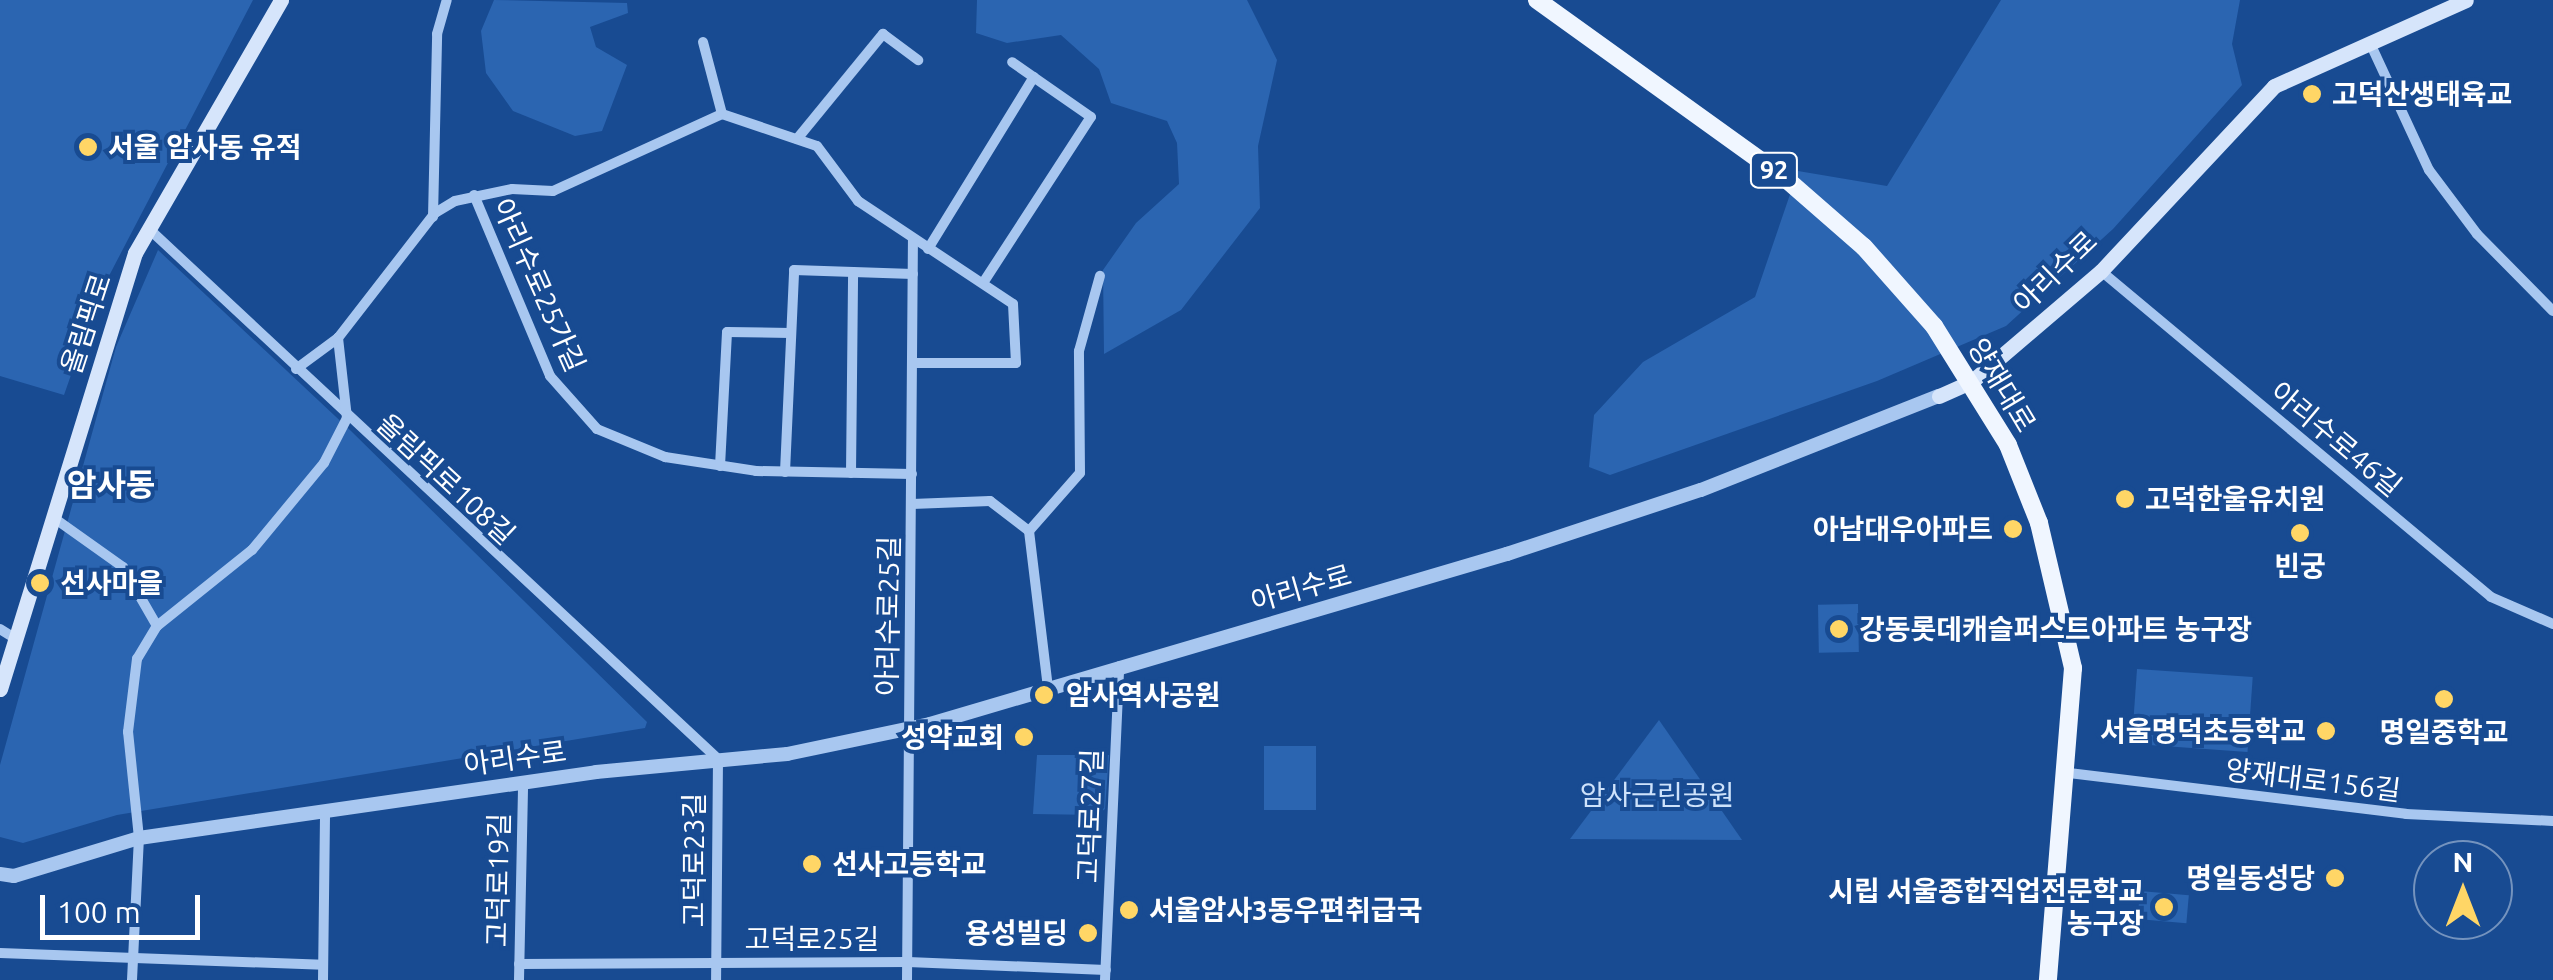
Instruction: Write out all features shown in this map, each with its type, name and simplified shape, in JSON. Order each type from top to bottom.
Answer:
[{"type":"main road","name":"올림픽로","points":[[0,689],[130,269],[148,228],[281,0]]},
{"type":"main road","name":"양재대로","points":[[1538,0],[1829,214],[1906,290],[1971,382],[2026,486],[2049,562],[2073,668],[2069,773],[2048,980]]},
{"type":"main road","name":"아리수로","points":[[1939,396],[1971,382],[2101,271],[2274,86],[2466,0]]},
{"type":"street","points":[[433,216],[437,34],[446,0]]},
{"type":"street","points":[[797,140],[882,34],[918,60]]},
{"type":"street","points":[[703,42],[722,114]]},
{"type":"street","points":[[2370,43],[2429,170],[2477,234],[2553,312]]},
{"type":"street","points":[[984,283],[1091,117],[1012,62]]},
{"type":"street","points":[[928,249],[1034,77]]},
{"type":"street","points":[[296,369],[338,338],[433,216],[474,195],[553,191],[616,168],[722,114],[828,154],[858,201],[1013,304],[1016,363],[913,363]]},
{"type":"street","name":"아리수로25가길","points":[[474,195],[550,376],[597,430],[629,444],[720,466],[784,472],[912,474]]},
{"type":"street","name":"올림픽로108길","points":[[148,228],[347,418],[718,759]]},
{"type":"street","name":"아리수로25길","points":[[909,729],[913,239]]},
{"type":"street","points":[[784,472],[794,270],[913,274]]},
{"type":"street","name":"아리수로46길","points":[[2101,271],[2491,598],[2553,624]]},
{"type":"street","points":[[851,473],[853,272]]},
{"type":"street","points":[[1048,688],[1028,531],[1080,474],[1079,351],[1100,276]]},
{"type":"street","points":[[720,466],[728,332],[791,333]]},
{"type":"street","points":[[132,980],[139,838],[129,703],[136,659],[158,626],[252,550],[294,506],[347,418],[338,338]]},
{"type":"street","name":"아리수로","points":[[0,874],[14,876],[139,838],[523,782],[787,754],[909,729],[1560,536],[1702,490],[1939,396]]},
{"type":"street","name":"아리수로25길","points":[[912,504],[990,501],[1028,531]]},
{"type":"street","points":[[54,518],[122,566],[158,626]]},
{"type":"street","points":[[0,629],[16,640]]},
{"type":"street","name":"고덕로27길","points":[[908,962],[1106,975],[1119,665]]},
{"type":"street","name":"고덕로25길","points":[[907,980],[909,729]]},
{"type":"street","name":"고덕로23길","points":[[716,980],[718,759]]},
{"type":"street","name":"양재대로156길","points":[[2069,773],[2406,814],[2553,821]]},
{"type":"street","name":"고덕로19길","points":[[519,980],[523,782]]},
{"type":"street","points":[[323,980],[325,810]]},
{"type":"street","points":[[0,953],[323,966]]},
{"type":"street","name":"고덕로23길","points":[[519,964],[716,961]]},
{"type":"street","name":"고덕로25길","points":[[716,961],[908,962]]},
{"type":"green space","name":"서울 암사동 유적","points":[[0,0],[253,0],[99,295],[64,395],[0,376]]},
{"type":"green space","points":[[494,0],[627,3],[628,13],[590,27],[596,47],[627,65],[602,131],[575,136],[513,111],[486,73],[481,31]]},
{"type":"green space","points":[[977,0],[1247,0],[1277,60],[1258,146],[1260,208],[1181,310],[1104,354],[1103,270],[1136,223],[1179,184],[1177,143],[1167,121],[1111,103],[1099,69],[1061,35],[1007,43],[976,33]]},
{"type":"green space","points":[[2001,0],[2240,0],[2232,44],[2242,85],[2113,229],[2006,326],[1877,381],[1610,475],[1589,467],[1594,415],[1643,362],[1755,297],[1798,171],[1887,186]]},
{"type":"green space","points":[[158,250],[351,431],[647,722],[645,728],[117,815],[23,843],[0,837],[0,765],[116,347]]},
{"type":"green space","name":"강동롯데캐슬퍼스트아파트 농구장","points":[[1858,604],[1859,652],[1819,653],[1818,605]]},
{"type":"green space","points":[[2137,669],[2253,677],[2247,752],[2132,744]]},
{"type":"green space","name":"암사근린공원","points":[[1659,720],[1742,840],[1570,839]]},
{"type":"green space","points":[[1264,746],[1316,746],[1316,810],[1264,810]]},
{"type":"green space","points":[[1037,755],[1109,755],[1105,809],[1097,815],[1033,814]]},
{"type":"green space","name":"시립 서울종합직업전문학교 농구장","points":[[2140,891],[2189,895],[2186,923],[2138,919]]},
{"type":"place","name":"고덕산생태육교","points":[[2312,94]]},
{"type":"place","name":"서울 암사동 유적","points":[[88,147]]},
{"type":"place","name":"고덕한울유치원","points":[[2125,499]]},
{"type":"place","name":"아남대우아파트","points":[[2013,529]]},
{"type":"place","name":"빈궁","points":[[2300,533]]},
{"type":"place","name":"선사마을","points":[[40,583]]},
{"type":"place","name":"강동롯데캐슬퍼스트아파트 농구장","points":[[1839,629]]},
{"type":"place","name":"암사역사공원","points":[[1044,695]]},
{"type":"place","name":"명일중학교","points":[[2444,699]]},
{"type":"place","name":"서울명덕초등학교","points":[[2326,731]]},
{"type":"place","name":"성약교회","points":[[1024,737]]},
{"type":"place","name":"선사고등학교","points":[[812,864]]},
{"type":"place","name":"명일동성당","points":[[2335,878]]},
{"type":"place","name":"시립 서울종합직업전문학교 농구장","points":[[2164,907]]},
{"type":"place","name":"서울암사3동우편취급국","points":[[1129,910]]},
{"type":"place","name":"용성빌딩","points":[[1088,933]]},
{"type":"district","name":"암사동","points":[[111,484]]}]
